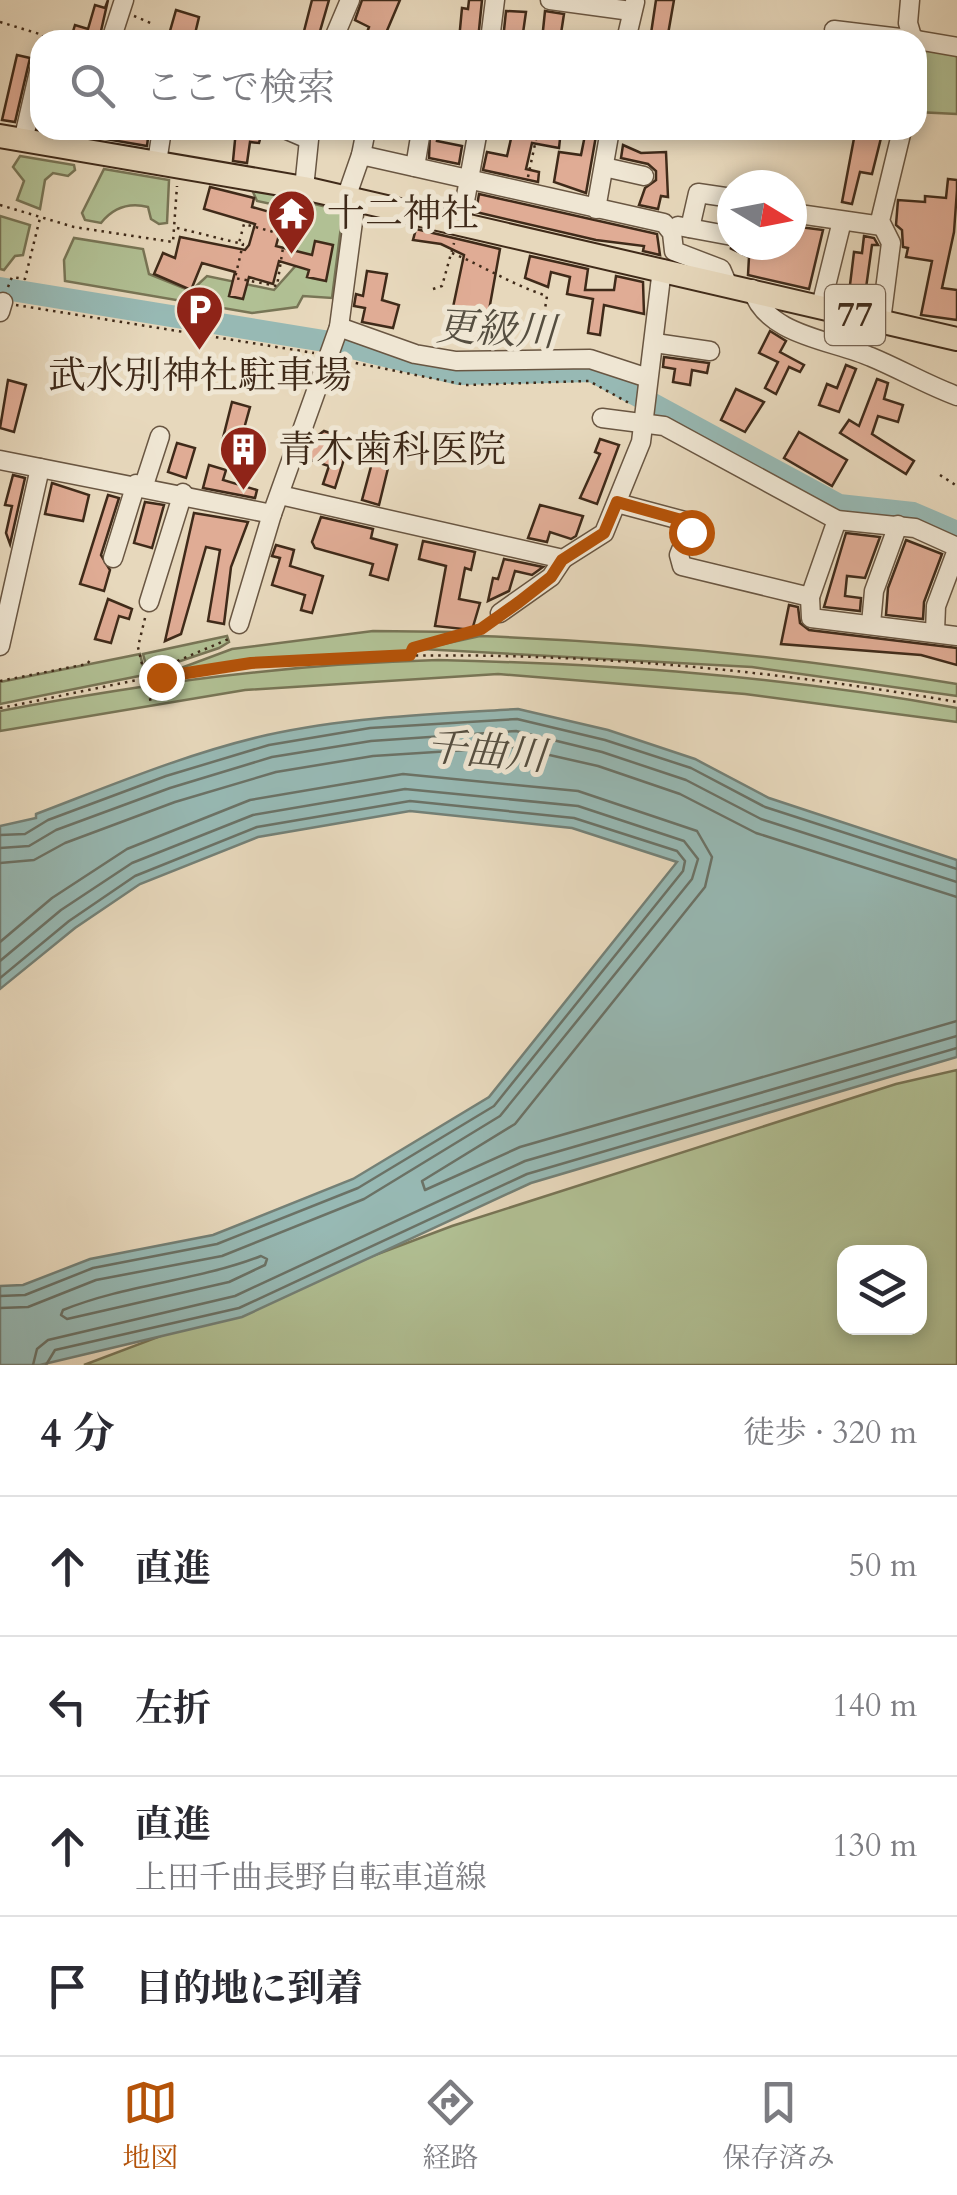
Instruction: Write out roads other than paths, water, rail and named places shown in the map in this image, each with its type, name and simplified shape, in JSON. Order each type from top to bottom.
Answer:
[{"type":"main road","name":"77","points":[[73,140],[727,282],[957,339]]},
{"type":"street","points":[[336,30],[350,0]]},
{"type":"street","points":[[491,30],[495,0]]},
{"type":"street","points":[[550,0],[633,5],[628,30]]},
{"type":"street","points":[[910,0],[911,30]]},
{"type":"street","points":[[115,30],[128,6]]},
{"type":"street","points":[[927,42],[957,46]]},
{"type":"street","points":[[12,138],[30,92]]},
{"type":"street","points":[[164,140],[168,163]]},
{"type":"street","points":[[304,188],[308,140]]},
{"type":"street","points":[[239,624],[272,514],[339,329],[351,199],[364,140]]},
{"type":"street","points":[[415,168],[420,140]]},
{"type":"street","points":[[460,222],[476,140]]},
{"type":"street","points":[[596,210],[608,140]]},
{"type":"street","points":[[881,321],[891,242],[880,221],[900,140]]},
{"type":"street","points":[[362,155],[667,227],[717,233]]},
{"type":"street","points":[[604,168],[644,176]]},
{"type":"street","points":[[690,228],[698,193],[717,196]]},
{"type":"street","points":[[807,214],[882,226]]},
{"type":"street","points":[[820,306],[842,220]]},
{"type":"street","points":[[667,227],[674,251],[720,269],[727,282]]},
{"type":"street","points":[[702,259],[717,241]]},
{"type":"street","points":[[500,613],[551,577],[562,560],[604,533],[644,416],[662,269]]},
{"type":"street","points":[[752,289],[762,310],[784,325],[870,356],[957,396]]},
{"type":"street","points":[[339,329],[414,354],[456,361],[600,360],[648,382]]},
{"type":"street","points":[[654,343],[710,351]]},
{"type":"street","points":[[602,418],[644,416],[701,443],[837,520],[898,525],[957,548],[936,606],[935,631]]},
{"type":"street","points":[[113,558],[160,436]]},
{"type":"street","points":[[0,460],[272,514]]},
{"type":"street","points":[[0,646],[24,556],[40,468]]},
{"type":"street","points":[[149,602],[183,494]]},
{"type":"street","points":[[280,496],[562,560]]},
{"type":"street","points":[[617,502],[692,523],[679,554],[682,566],[810,597]]},
{"type":"street","points":[[837,520],[810,597],[810,618],[957,636]]},
{"type":"street","points":[[871,624],[874,591],[898,525]]},
{"type":"water","name":"千曲川","points":[[518,709],[608,730],[695,759],[769,798],[957,860],[957,1057],[531,1183],[242,1317],[40,1365],[0,1365],[0,1286],[23,1285],[90,1259],[213,1235],[353,1179],[489,1097],[677,862],[572,828],[410,811],[258,837],[140,884],[75,928],[0,989],[0,826],[36,818],[36,814],[179,760],[267,735],[360,720]]},
{"type":"waterway","name":"更級川","points":[[0,288],[324,341],[459,374],[592,371],[839,505],[913,513],[957,532]]},
{"type":"place","name":"十二神社","points":[[292,256]]},
{"type":"place","name":"武水別神社駐車場","points":[[200,352]]},
{"type":"place","name":"青木歯科医院","points":[[243,492]]}]
